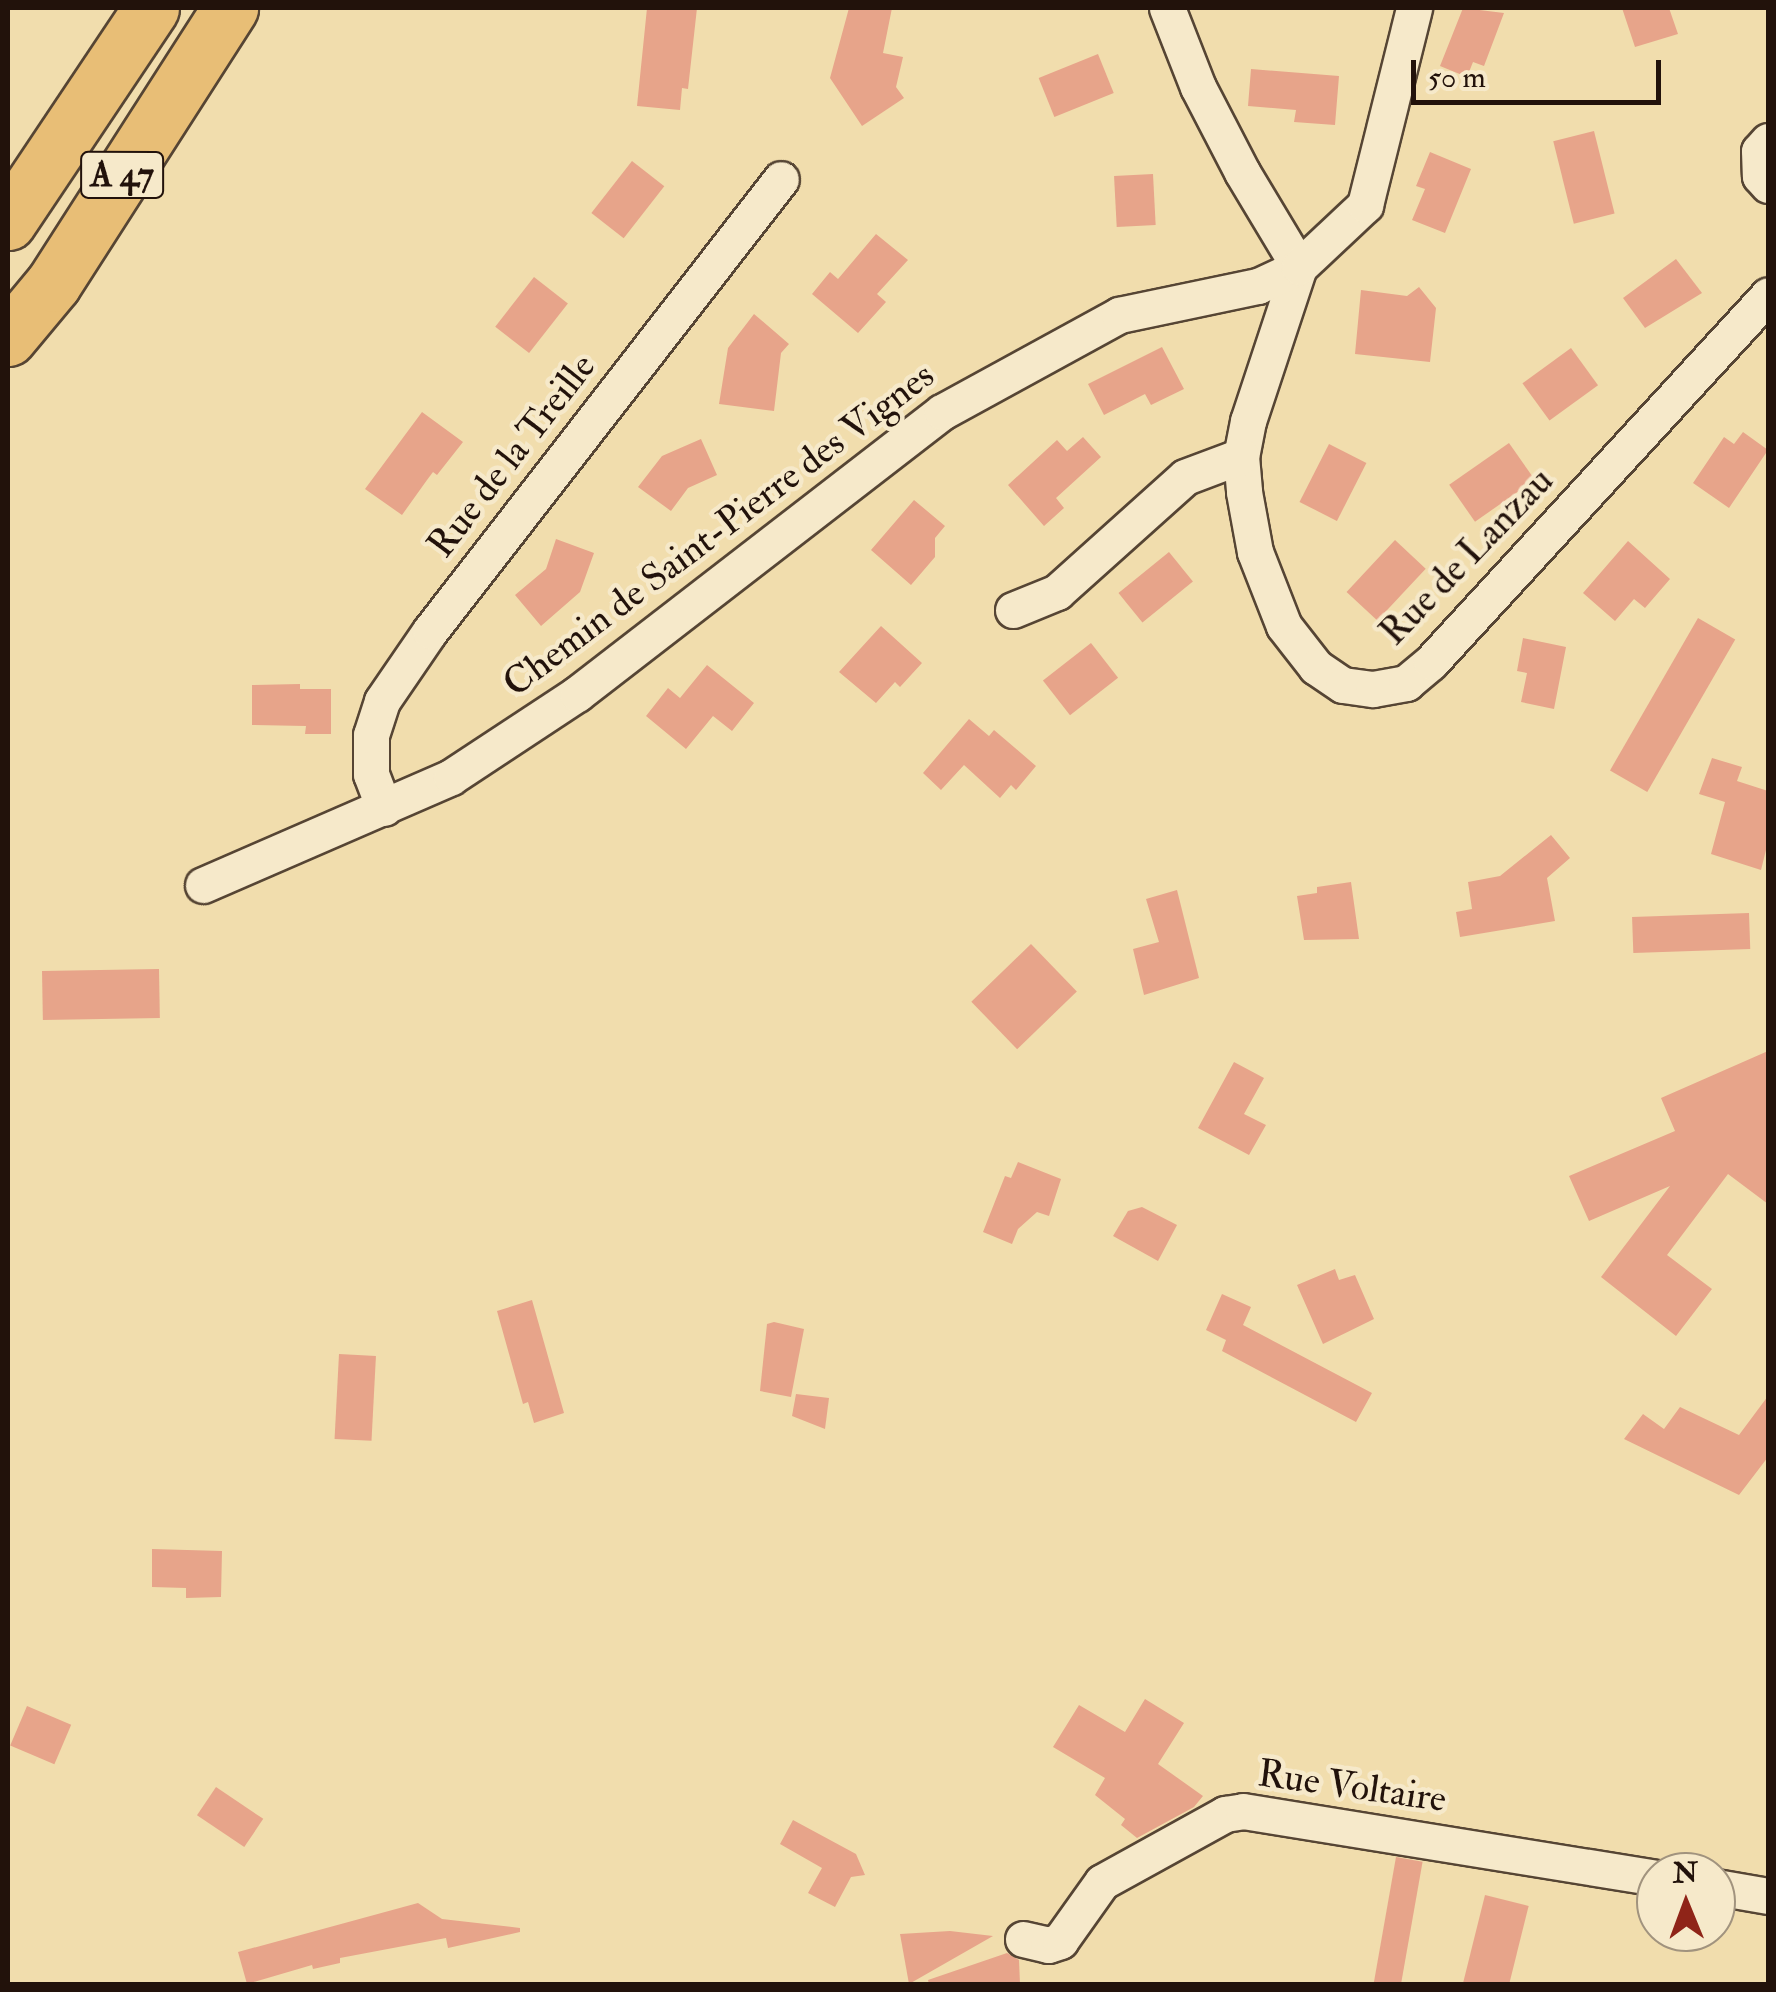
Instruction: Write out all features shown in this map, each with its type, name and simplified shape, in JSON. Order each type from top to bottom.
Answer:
[{"type":"highway","name":"A 47","points":[[8,222],[151,8]]},
{"type":"highway","name":"A 47","points":[[8,338],[53,284],[230,8]]},
{"type":"street","points":[[1167,8],[1198,86],[1242,172],[1299,267]]},
{"type":"street","name":"Chemin de Saint-Pierre des Vignes","points":[[202,885],[451,777],[577,694],[942,412],[1119,315],[1258,286],[1299,267],[1366,205],[1404,34],[1414,8]]},
{"type":"street","points":[[1768,140],[1759,152],[1760,176],[1768,185]]},
{"type":"street","name":"Rue de la Treille","points":[[384,808],[371,774],[371,736],[382,701],[430,631],[781,179]]},
{"type":"street","name":"Rue de Lanzau","points":[[1299,267],[1241,456],[1255,552],[1284,626],[1316,668],[1343,685],[1373,689],[1406,682],[1432,662],[1768,294]]},
{"type":"street","points":[[1012,610],[1058,592],[1184,477],[1241,456]]},
{"type":"street","name":"Rue Voltaire","points":[[1022,1939],[1048,1946],[1060,1941],[1102,1882],[1225,1814],[1243,1811],[1636,1875]]},
{"type":"street","points":[[1736,1891],[1768,1896]]},
{"type":"building","points":[[647,8],[697,8],[688,89],[682,88],[680,110],[637,106]]},
{"type":"building","points":[[849,8],[892,8],[883,53],[903,57],[896,87],[904,98],[862,126],[830,78]]},
{"type":"building","points":[[1463,8],[1504,13],[1484,66],[1473,62],[1467,77],[1440,66]]},
{"type":"building","points":[[1622,8],[1669,8],[1678,34],[1635,47]]},
{"type":"building","points":[[1098,54],[1114,93],[1054,117],[1039,78]]},
{"type":"building","points":[[1251,69],[1339,76],[1335,125],[1294,122],[1296,110],[1248,106]]},
{"type":"building","points":[[1594,131],[1615,213],[1574,224],[1553,141]]},
{"type":"building","points":[[1430,152],[1471,169],[1445,233],[1412,220],[1425,189],[1416,186]]},
{"type":"building","points":[[632,161],[664,186],[624,238],[591,213]]},
{"type":"building","points":[[1153,174],[1156,225],[1117,227],[1114,176]]},
{"type":"building","points":[[876,234],[908,260],[877,294],[886,302],[858,333],[812,294],[830,272],[838,279]]},
{"type":"building","points":[[1676,259],[1702,293],[1645,328],[1623,298]]},
{"type":"building","points":[[534,277],[568,303],[529,353],[495,327]]},
{"type":"building","points":[[1419,287],[1436,308],[1430,362],[1355,354],[1361,290],[1407,296]]},
{"type":"building","points":[[754,314],[789,344],[781,353],[774,411],[719,404],[728,348]]},
{"type":"building","points":[[1162,347],[1184,389],[1151,405],[1145,394],[1104,415],[1088,384]]},
{"type":"building","points":[[1571,348],[1598,385],[1549,420],[1522,383]]},
{"type":"building","points":[[422,412],[463,442],[437,475],[433,472],[402,515],[365,489]]},
{"type":"building","points":[[1743,432],[1768,450],[1729,508],[1693,483],[1724,437],[1734,444]]},
{"type":"building","points":[[1083,437],[1101,457],[1056,498],[1064,508],[1044,526],[1008,485],[1057,440],[1067,451]]},
{"type":"building","points":[[701,439],[717,475],[688,488],[671,511],[638,487],[662,456]]},
{"type":"building","points":[[1509,443],[1535,480],[1475,522],[1449,485]]},
{"type":"building","points":[[1329,444],[1366,463],[1337,521],[1299,502]]},
{"type":"building","points":[[914,500],[945,526],[935,538],[935,557],[911,585],[871,550]]},
{"type":"building","points":[[556,539],[594,553],[580,592],[541,626],[515,595],[546,569]]},
{"type":"building","points":[[1395,540],[1426,569],[1377,621],[1347,592]]},
{"type":"building","points":[[1628,541],[1670,579],[1645,608],[1634,599],[1615,621],[1583,593]]},
{"type":"building","points":[[1169,552],[1193,582],[1142,622],[1118,593]]},
{"type":"building","points":[[1698,618],[1735,640],[1647,792],[1610,770]]},
{"type":"building","points":[[881,626],[922,663],[900,687],[895,682],[876,703],[839,672]]},
{"type":"building","points":[[1523,638],[1566,647],[1554,709],[1521,702],[1527,673],[1517,671]]},
{"type":"building","points":[[1091,643],[1118,678],[1070,715],[1043,681]]},
{"type":"building","points":[[707,665],[754,703],[732,731],[713,716],[686,749],[646,716],[668,688],[680,698]]},
{"type":"building","points":[[300,684],[300,689],[331,689],[331,734],[305,734],[306,726],[252,725],[252,685]]},
{"type":"building","points":[[969,719],[989,736],[994,730],[1036,766],[1016,790],[1011,785],[1000,798],[964,765],[941,790],[923,773]]},
{"type":"building","points":[[1712,758],[1742,767],[1737,781],[1768,791],[1768,842],[1761,870],[1711,854],[1725,802],[1699,794]]},
{"type":"building","points":[[1551,835],[1570,858],[1547,878],[1555,921],[1460,937],[1456,912],[1472,909],[1468,882],[1500,876]]},
{"type":"building","points":[[1351,882],[1359,939],[1304,940],[1297,896],[1317,893],[1317,887]]},
{"type":"building","points":[[1177,890],[1199,978],[1144,995],[1133,949],[1159,942],[1146,899]]},
{"type":"building","points":[[1749,913],[1750,949],[1633,953],[1632,917]]},
{"type":"building","points":[[1031,944],[1077,991],[1017,1049],[971,1002]]},
{"type":"building","points":[[159,969],[160,1018],[43,1020],[42,971]]},
{"type":"building","points":[[1768,1051],[1768,1204],[1728,1174],[1667,1255],[1712,1289],[1676,1336],[1601,1277],[1670,1186],[1589,1221],[1569,1176],[1675,1131],[1661,1098]]},
{"type":"building","points":[[1234,1062],[1264,1078],[1244,1114],[1266,1125],[1249,1155],[1198,1128]]},
{"type":"building","points":[[1018,1162],[1061,1179],[1049,1216],[1037,1212],[1018,1229],[1012,1244],[983,1232],[1005,1176],[1011,1178]]},
{"type":"building","points":[[1142,1207],[1177,1225],[1158,1261],[1113,1236],[1128,1211]]},
{"type":"building","points":[[1335,1269],[1339,1280],[1355,1275],[1374,1319],[1323,1344],[1297,1285]]},
{"type":"building","points":[[1222,1294],[1251,1307],[1243,1325],[1372,1393],[1356,1422],[1222,1351],[1226,1340],[1206,1330]]},
{"type":"building","points":[[532,1300],[564,1413],[534,1423],[528,1402],[523,1404],[497,1311]]},
{"type":"building","points":[[767,1324],[804,1329],[791,1397],[760,1391]]},
{"type":"building","points":[[339,1354],[376,1356],[372,1441],[335,1439]]},
{"type":"building","points":[[796,1394],[829,1398],[825,1429],[792,1416]]},
{"type":"building","points":[[1768,1396],[1768,1457],[1739,1495],[1624,1439],[1643,1414],[1664,1429],[1680,1407],[1739,1435]]},
{"type":"building","points":[[152,1549],[222,1551],[221,1597],[186,1598],[186,1588],[152,1587]]},
{"type":"building","points":[[1145,1699],[1184,1723],[1158,1764],[1203,1796],[1194,1807],[1137,1838],[1121,1825],[1125,1819],[1095,1795],[1105,1778],[1053,1747],[1079,1705],[1125,1732]]},
{"type":"building","points":[[27,1706],[71,1725],[54,1764],[10,1746]]},
{"type":"building","points":[[216,1787],[263,1819],[244,1847],[197,1815]]},
{"type":"building","points":[[793,1820],[856,1854],[865,1875],[851,1877],[835,1907],[808,1893],[822,1868],[780,1844]]},
{"type":"building","points":[[1396,1857],[1423,1862],[1401,1984],[1374,1984]]},
{"type":"building","points":[[1485,1895],[1529,1906],[1509,1984],[1463,1983]]},
{"type":"building","points":[[418,1903],[442,1919],[520,1928],[520,1932],[448,1948],[446,1938],[340,1958],[340,1963],[313,1969],[312,1965],[247,1984],[238,1952]]},
{"type":"building","points":[[950,1931],[993,1936],[909,1984],[900,1934]]},
{"type":"building","points":[[1007,1953],[1019,1960],[1020,1984],[929,1984],[928,1980]]}]
